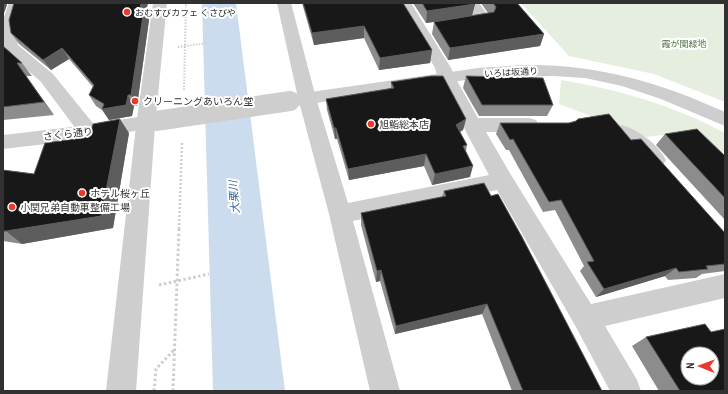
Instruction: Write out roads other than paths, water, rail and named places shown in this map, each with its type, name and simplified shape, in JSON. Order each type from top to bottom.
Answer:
[{"type":"street","points":[[16,3],[7,31],[10,47],[47,78],[89,132]]},
{"type":"street","points":[[121,391],[145,138],[150,122],[148,110],[156,50],[160,3]]},
{"type":"street","points":[[284,3],[299,100],[340,214],[385,391]]},
{"type":"street","points":[[404,3],[434,28],[447,79],[503,181],[585,318],[626,391]]},
{"type":"street","points":[[434,28],[485,20],[471,3]]},
{"type":"street","name":"いろは坂通り","points":[[299,100],[447,79],[484,72],[564,70],[602,76],[647,89],[697,107],[725,120]]},
{"type":"street","name":"さくら通り","points":[[3,142],[89,132],[299,100]]},
{"type":"street","points":[[472,124],[548,125]]},
{"type":"street","points":[[622,132],[642,143],[668,172]]},
{"type":"street","points":[[340,214],[503,181]]},
{"type":"street","points":[[585,318],[725,286]]},
{"type":"waterway","name":"大栗川","points":[[219,3],[249,391]]},
{"type":"place","name":"おむすびカフェ くさびや","points":[[127,12]]},
{"type":"place","name":"クリーニングあいろん堂","points":[[135,101]]},
{"type":"place","name":"旭鮨総本店","points":[[371,124]]},
{"type":"place","name":"ホテル桜ヶ丘","points":[[82,193]]},
{"type":"place","name":"小関兄弟自動車整備工場","points":[[12,207]]},
{"type":"park label","name":"霞が関緑地","points":[[684,43]]}]
